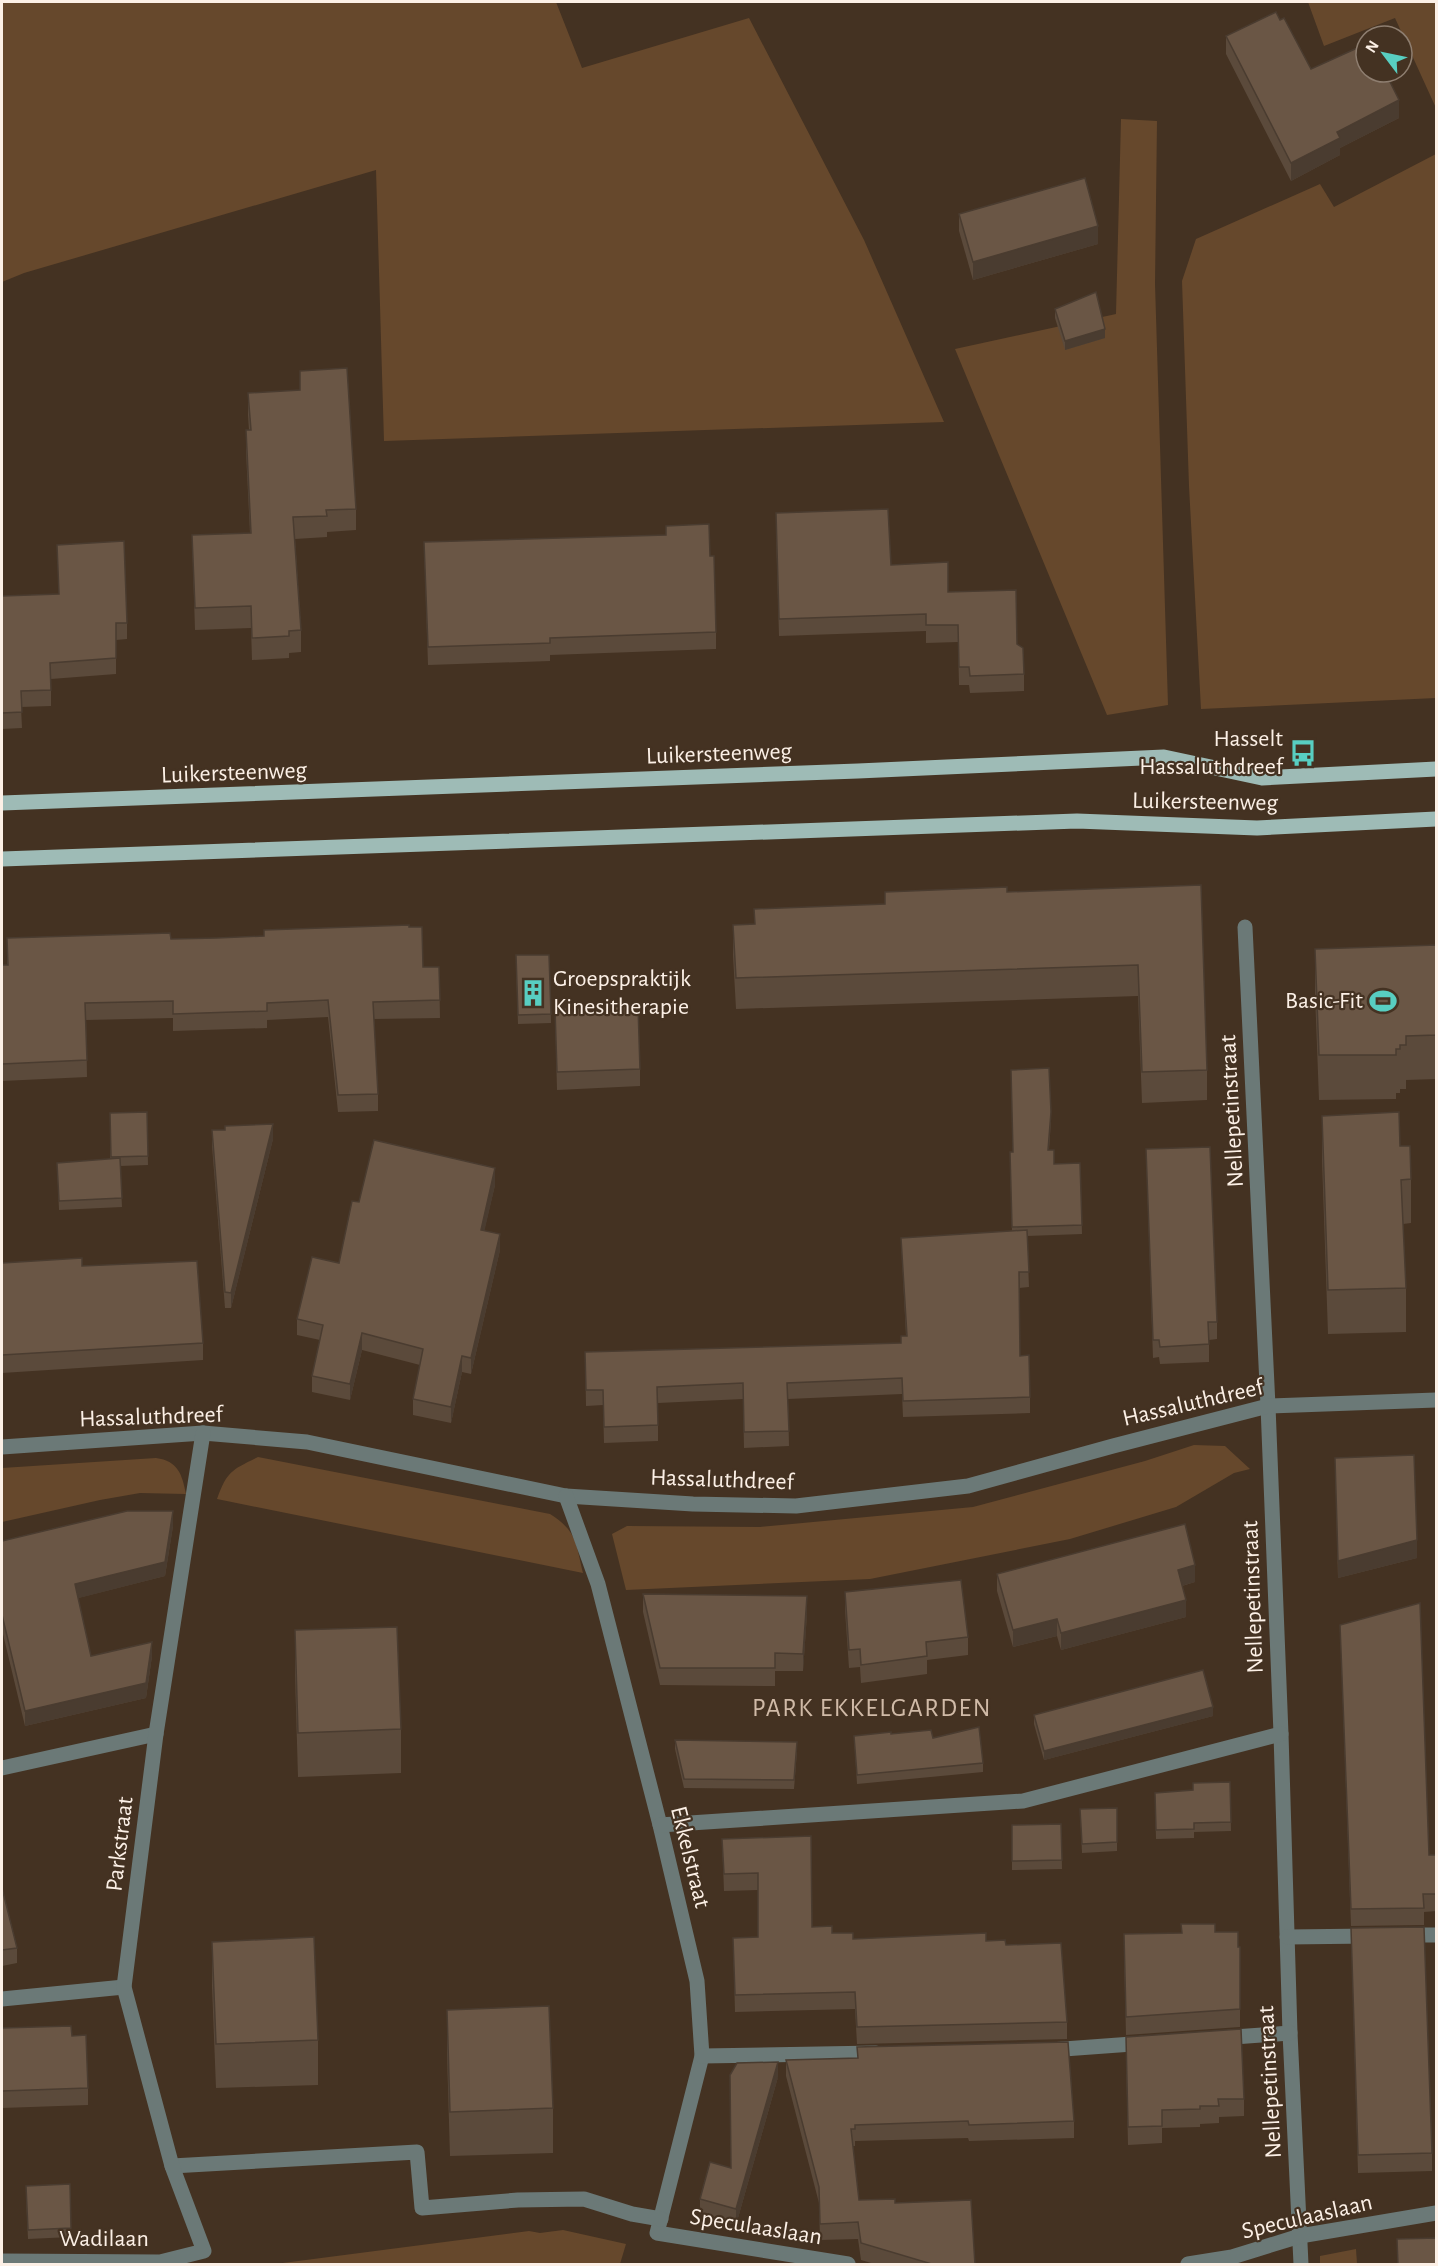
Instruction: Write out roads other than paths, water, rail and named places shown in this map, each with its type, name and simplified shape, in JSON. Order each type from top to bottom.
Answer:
[{"type":"main road","name":"Luikersteenweg","points":[[2,803],[1164,757],[1262,778],[1437,769]]},
{"type":"main road","name":"Luikersteenweg","points":[[2,859],[1077,821],[1257,828],[1437,819]]},
{"type":"street","name":"Nellepetinstraat","points":[[1245,927],[1268,1406],[1290,2033],[1301,2265]]},
{"type":"street","name":"Hassaluthdreef","points":[[2,1447],[203,1433],[307,1442],[566,1496],[693,1504],[796,1506],[968,1486],[1268,1406],[1437,1400]]},
{"type":"street","name":"Parkstraat","points":[[203,1433],[156,1734],[124,1987],[172,2166],[204,2251]]},
{"type":"street","name":"Ekkelstraat","points":[[566,1496],[597,1584],[660,1825],[697,1981],[702,2056],[659,2226]]},
{"type":"street","points":[[2,1768],[156,1734]]},
{"type":"street","points":[[660,1825],[1023,1802],[1281,1734]]},
{"type":"street","points":[[1287,1937],[1437,1935]]},
{"type":"street","points":[[2,2000],[124,1987]]},
{"type":"street","points":[[1200,2039],[1290,2033]]},
{"type":"street","points":[[1036,2051],[1165,2042]]},
{"type":"street","points":[[702,2056],[893,2053]]},
{"type":"street","name":"Speculaaslaan","points":[[172,2166],[417,2152],[422,2208],[518,2200],[584,2199],[632,2214],[659,2226],[848,2265]]},
{"type":"street","name":"Speculaaslaan","points":[[1188,2265],[1232,2257],[1300,2236],[1437,2213]]},
{"type":"street","name":"Wadilaan","points":[[2,2261],[160,2262],[204,2251]]},
{"type":"place","name":"Hasselt Hassaluthdreef","points":[[1303,753]]},
{"type":"place","name":"Groepspraktijk Kinesitherapie","points":[[533,993]]},
{"type":"place","name":"Basic-Fit","points":[[1383,1001]]},
{"type":"district","name":"PARK EKKELGARDEN","points":[[872,1708]]}]
